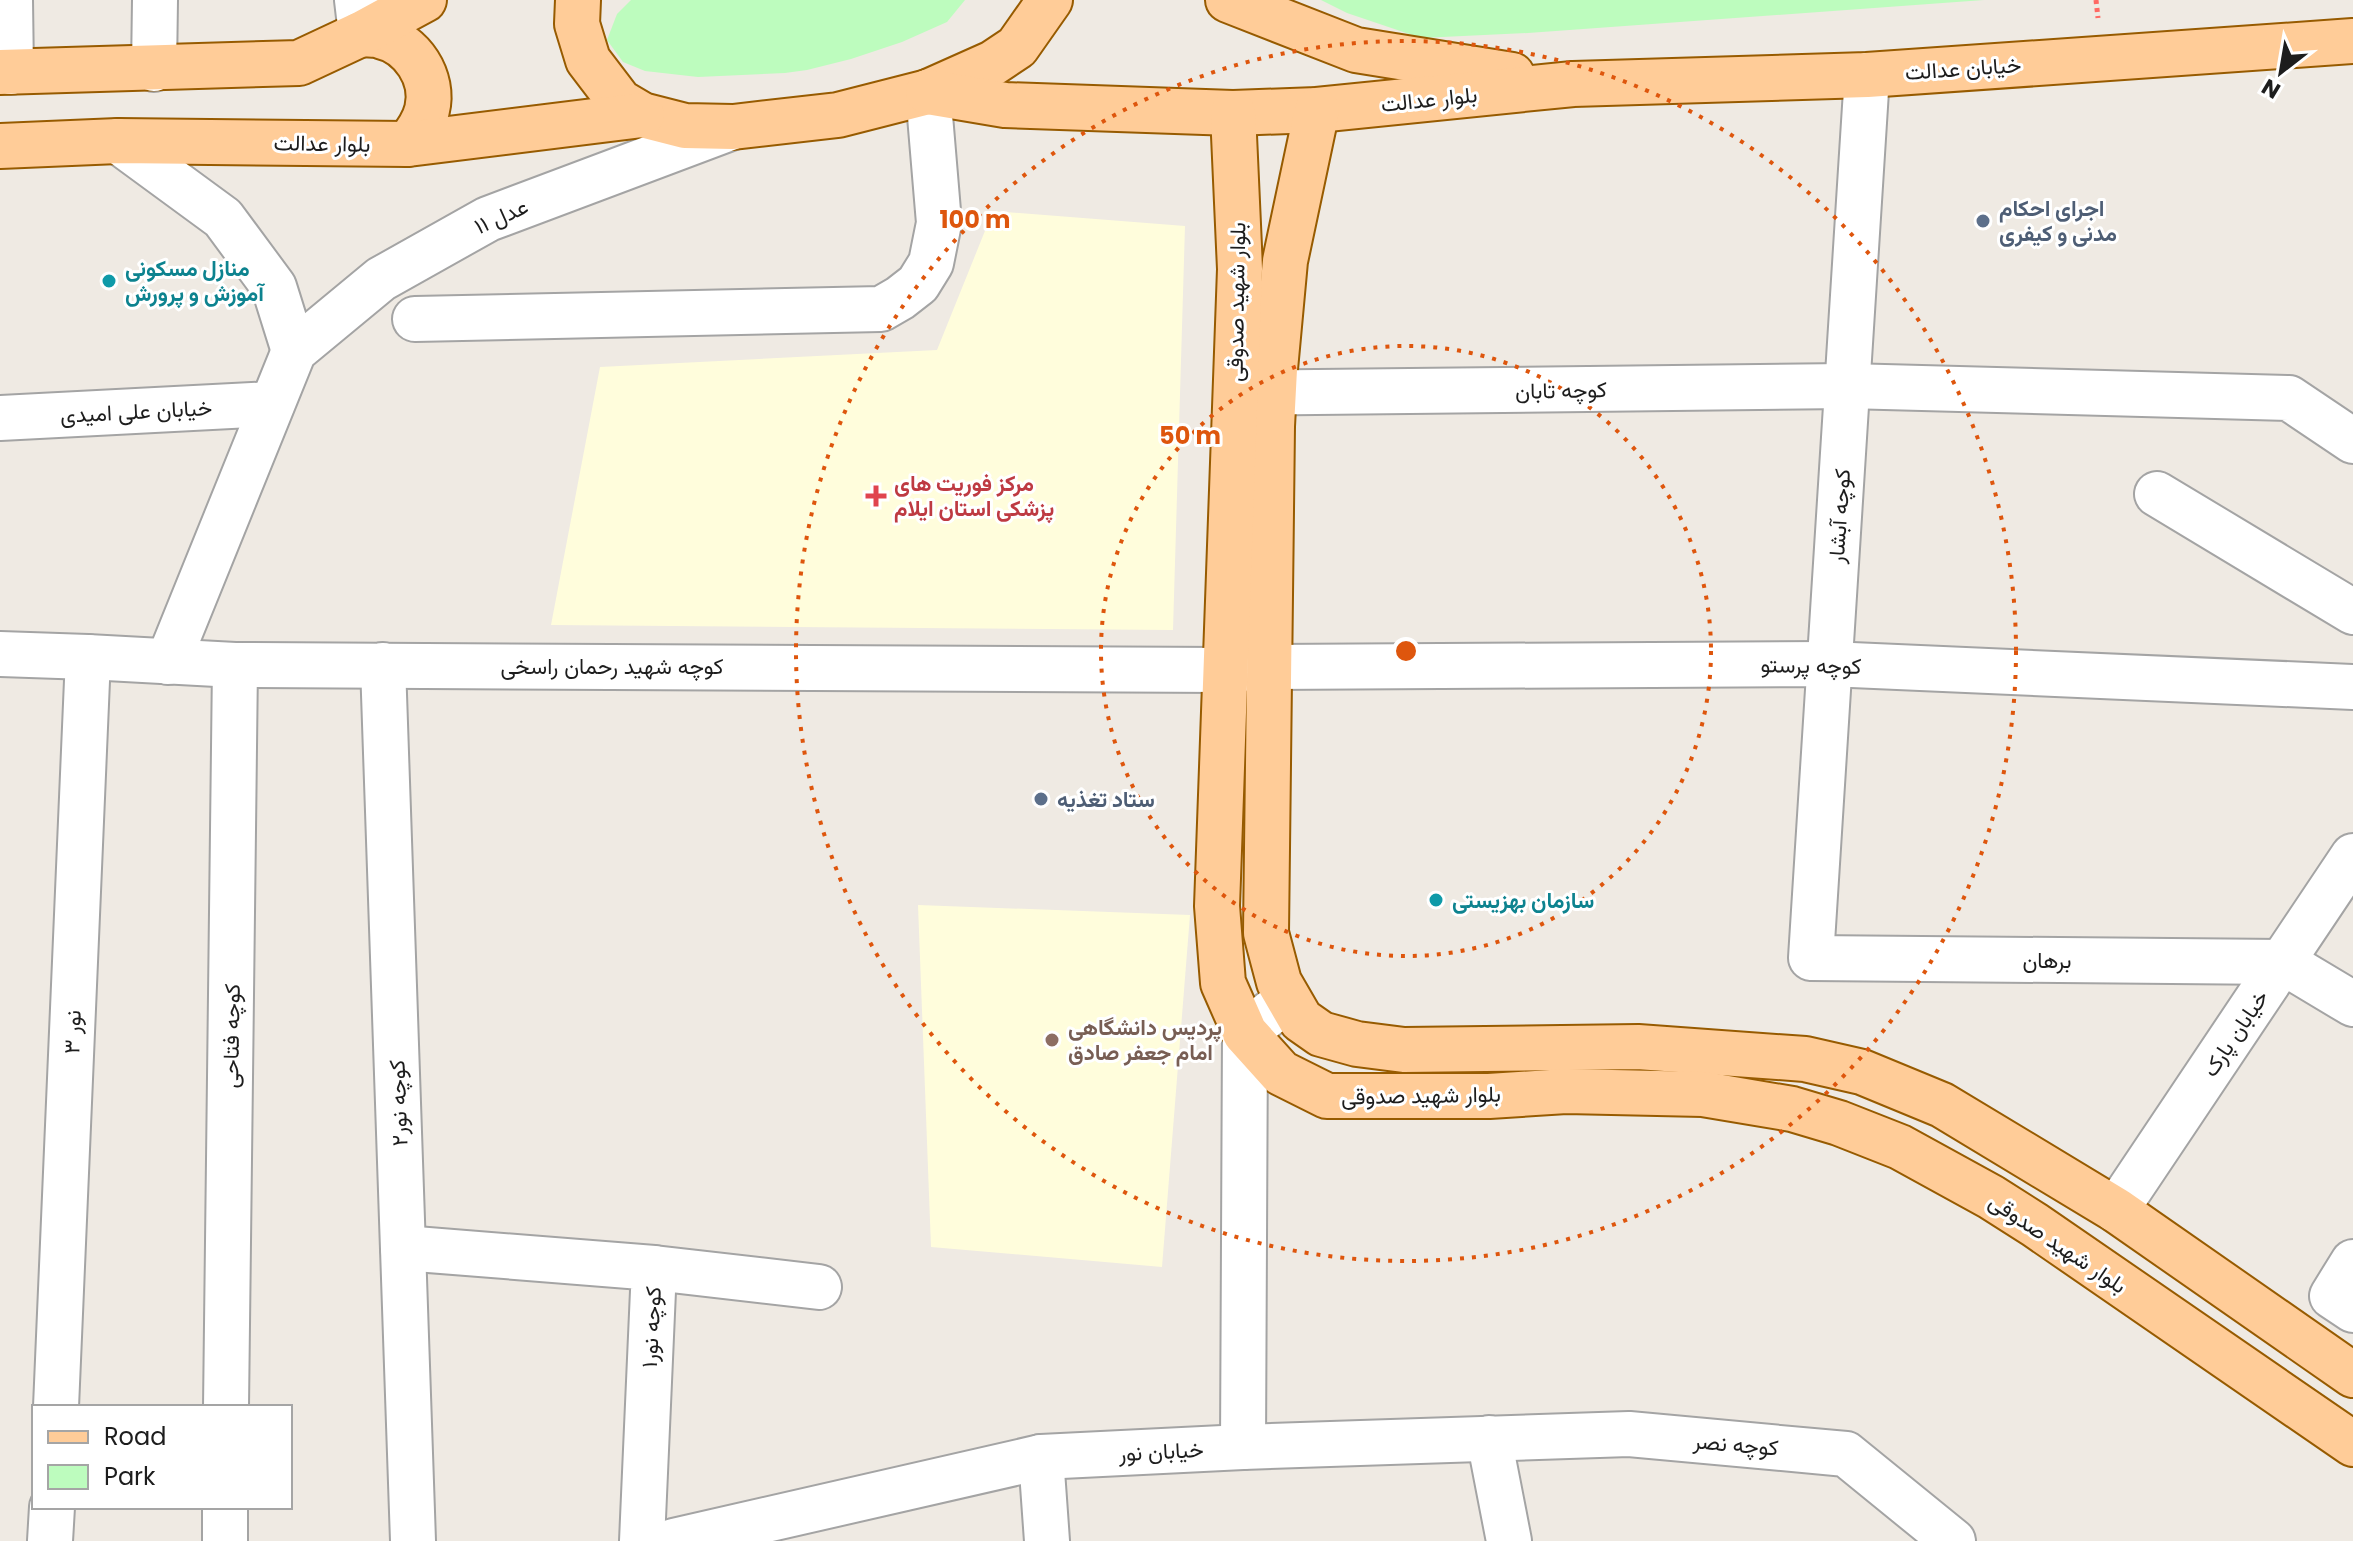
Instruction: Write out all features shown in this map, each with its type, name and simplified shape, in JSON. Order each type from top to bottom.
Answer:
[{"type":"main road","points":[[5,72],[299,63],[359,17],[424,0]]},
{"type":"main road","points":[[578,0],[577,24],[588,60],[620,102],[642,115],[685,126],[733,127],[838,115],[928,92],[993,63],[1017,47],[1050,0]]},
{"type":"main road","name":"بلوار عدالت","points":[[1228,0],[1356,50],[1573,84]]},
{"type":"main road","points":[[359,17],[380,36],[398,43],[413,55],[424,73],[428,91],[427,110],[420,129],[408,144]]},
{"type":"main road","name":"خیابان عدالت","points":[[1573,84],[1867,75],[2353,41]]},
{"type":"main road","name":"بلوار عدالت","points":[[928,92],[1005,105],[1233,113],[1317,110],[1573,84]]},
{"type":"main road","name":"بلوار شهید صدوقی","points":[[1317,110],[1254,394],[1224,670],[1217,906],[1223,983],[1245,1033],[1281,1073],[1327,1096],[1489,1096],[1566,1091],[1703,1094],[1792,1109],[1839,1123],[1900,1147],[1991,1197],[2353,1444]]},
{"type":"main road","name":"بلوار شهید صدوقی","points":[[1233,113],[1240,269],[1254,394],[1269,667],[1266,933],[1279,982],[1301,1020],[1321,1034],[1357,1044],[1404,1050],[1638,1047],[1805,1059],[1862,1072],[1942,1105],[2116,1210],[2353,1375]]},
{"type":"main road","name":"بلوار عدالت","points":[[0,146],[118,141],[408,144],[642,115]]},
{"type":"street","points":[[5,72],[10,0]]},
{"type":"street","points":[[154,69],[155,0]]},
{"type":"street","name":"کوچه آبشار","points":[[1811,958],[1867,75]]},
{"type":"street","points":[[415,319],[881,309],[918,284],[931,263],[939,223],[928,92]]},
{"type":"street","name":"عدل ۱۱","points":[[168,662],[294,351],[381,279],[488,219],[733,127]]},
{"type":"street","points":[[118,141],[223,218],[274,287],[294,351]]},
{"type":"street","name":"کوچه تابان","points":[[1254,394],[1847,386],[2289,398],[2353,441]]},
{"type":"street","name":"خیابان علی امیدی","points":[[0,418],[272,404]]},
{"type":"street","points":[[2157,494],[2353,612]]},
{"type":"street","name":"کوچه شهید رحمان راسخی","points":[[0,654],[235,665],[1224,670]]},
{"type":"street","name":"نور ۳","points":[[56,1405],[88,657]]},
{"type":"street","name":"کوچه پرستو","points":[[1224,670],[1269,667],[1829,664],[2353,687]]},
{"type":"street","name":"کوچه فتاحی","points":[[226,1405],[235,665]]},
{"type":"street","name":"کوچه نور۲","points":[[383,665],[413,1541]]},
{"type":"street","name":"خیابان پارک","points":[[2116,1210],[2353,856]]},
{"type":"street","name":"برهان","points":[[1811,958],[2283,962]]},
{"type":"street","points":[[2283,962],[2353,1004]]},
{"type":"street","points":[[1243,1447],[1245,1033],[1288,999]]},
{"type":"street","name":"کوچه نور۱","points":[[403,1248],[654,1268],[642,1541]]},
{"type":"street","points":[[2353,1262],[2332,1296],[2353,1310]]},
{"type":"street","points":[[654,1268],[819,1287]]},
{"type":"street","name":"کوچه نصر","points":[[1243,1447],[1629,1434],[1846,1454],[1953,1541]]},
{"type":"street","points":[[1489,1438],[1509,1541]]},
{"type":"street","name":"خیابان نور","points":[[674,1541],[1041,1457],[1243,1447]]},
{"type":"street","points":[[1041,1457],[1047,1541]]},
{"type":"street","points":[[50,1541],[52,1509]]},
{"type":"street","points":[[225,1509],[225,1541]]},
{"type":"shaded area","name":"مرکز فوریت های پزشکی استان ایلام","points":[[993,211],[1185,226],[1173,630],[551,625],[600,367],[937,350]]},
{"type":"shaded area","name":"پردیس دانشگاهی امام جعفر صادق","points":[[918,905],[1190,915],[1162,1267],[931,1247]]},
{"type":"green space","points":[[631,0],[965,0],[947,22],[902,42],[851,59],[785,73],[698,77],[645,71],[623,62],[607,40],[617,14]]},
{"type":"green space","points":[[1321,0],[1984,0],[1421,38],[1347,13]]},
{"type":"place","name":"اجرای احکام مدنی و کیفری","points":[[1983,221]]},
{"type":"place","name":"منازل مسکونی آموزش و پرورش","points":[[109,281]]},
{"type":"place","name":"مرکز فوریت های پزشکی استان ایلام","points":[[876,496]]},
{"type":"place","name":"ستاد تغذیه","points":[[1041,799]]},
{"type":"place","name":"سازمان بهزیستی","points":[[1436,900]]},
{"type":"place","name":"پردیس دانشگاهی امام جعفر صادق","points":[[1052,1040]]}]
